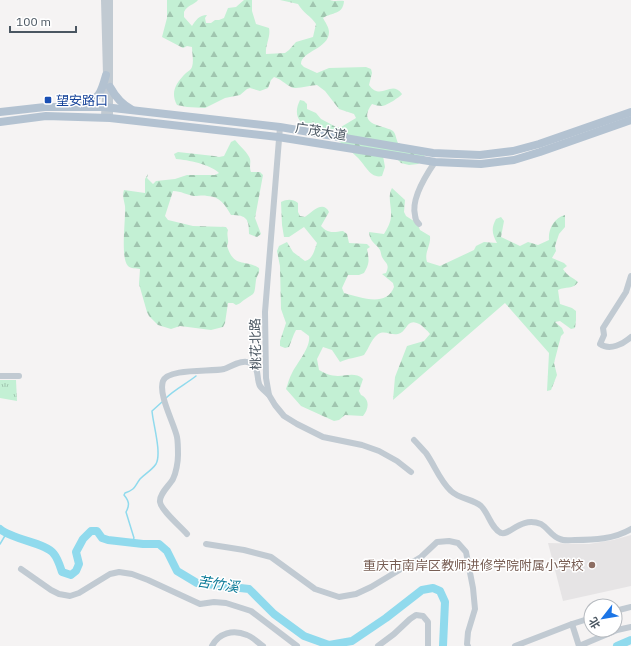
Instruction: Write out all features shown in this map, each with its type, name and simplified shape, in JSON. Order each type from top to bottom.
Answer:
[{"type":"main road","points":[[79,107],[94,100],[98,96],[101,92],[106,75]]},
{"type":"main road","points":[[110,87],[115,96],[131,110]]},
{"type":"main road","name":"广茂大道","points":[[0,112],[45,107],[107,107],[280,127],[434,153],[480,155],[513,151],[539,144],[631,112]]},
{"type":"main road","name":"广茂大道","points":[[0,122],[46,116],[107,118],[278,137],[435,162],[481,164],[514,160],[631,120]]},
{"type":"street","points":[[104,0],[107,118]]},
{"type":"street","points":[[107,107],[110,87],[110,0]]},
{"type":"street","name":"桃花北路","points":[[280,127],[265,312],[266,378],[269,395],[284,416],[297,424],[323,437],[362,445],[380,451],[397,461],[411,472]]},
{"type":"street","points":[[419,224],[414,215],[415,203],[425,176],[435,162]]},
{"type":"street","points":[[631,276],[626,292],[603,328],[604,335],[600,344],[604,347],[623,344],[631,337]]},
{"type":"street","points":[[187,534],[181,526],[162,508],[159,501],[173,478],[178,456],[177,437],[166,409],[162,386],[164,379],[178,373],[222,369],[245,361],[252,364],[257,369],[260,386],[269,395]]},
{"type":"street","points":[[0,376],[19,376]]},
{"type":"street","points":[[414,440],[427,454],[434,467],[452,492],[480,505],[486,511],[494,527],[502,533],[506,533],[518,525],[526,522],[541,525],[559,539],[565,540],[603,538],[619,535],[631,529]]},
{"type":"street","points":[[206,544],[244,550],[271,557],[315,589],[339,597],[356,594],[371,587],[422,557],[437,542],[449,541],[458,543],[466,552],[473,588],[474,609],[468,632],[468,646]]},
{"type":"street","points":[[21,569],[51,590],[59,594],[70,596],[80,593],[110,574],[119,572],[132,574],[200,604],[214,602],[226,603],[251,611],[297,646]]},
{"type":"street","points":[[378,646],[416,615],[423,616],[428,622],[428,646]]},
{"type":"street","points":[[516,646],[583,621]]},
{"type":"street","points":[[572,624],[579,646],[590,644],[617,630],[631,627]]},
{"type":"street","points":[[212,646],[216,640],[224,634],[234,632],[248,635],[263,646]]},
{"type":"shaded area","name":"重庆市南岸区教师进修学院附属小学校","points":[[631,535],[631,586],[563,601],[548,543],[589,544]]},
{"type":"green space","points":[[167,0],[198,0],[184,12],[184,17],[192,26],[198,18],[204,15],[207,15],[205,18],[206,23],[211,23],[215,20],[224,18],[228,8],[236,7],[244,0],[252,0],[252,11],[256,24],[269,28],[266,54],[285,53],[296,42],[313,37],[316,24],[314,21],[298,4],[280,0],[344,1],[342,9],[323,18],[329,30],[328,38],[320,46],[305,56],[301,64],[317,73],[329,68],[366,67],[371,69],[372,73],[369,85],[373,90],[382,91],[394,89],[398,90],[402,94],[384,106],[372,104],[368,111],[367,117],[369,121],[373,124],[393,131],[398,143],[424,154],[425,158],[418,164],[409,165],[401,163],[397,159],[383,156],[385,167],[382,176],[371,173],[357,157],[330,135],[320,129],[302,123],[298,118],[297,112],[300,100],[307,104],[307,109],[316,113],[321,119],[336,127],[341,127],[356,118],[354,114],[339,109],[325,91],[317,85],[293,88],[274,77],[268,88],[260,91],[250,88],[240,95],[225,98],[205,108],[177,105],[174,96],[175,88],[179,80],[192,67],[192,47],[187,46],[183,48],[162,37],[167,18]]},
{"type":"green space","points":[[235,140],[249,157],[251,172],[260,172],[263,175],[255,218],[261,234],[257,237],[249,234],[248,221],[244,217],[231,215],[219,199],[212,196],[194,196],[173,191],[165,216],[168,220],[193,226],[226,227],[228,230],[227,246],[233,258],[237,261],[254,265],[259,268],[253,294],[239,304],[236,305],[233,303],[228,303],[223,327],[211,330],[180,326],[171,329],[158,325],[147,312],[139,284],[140,269],[129,267],[124,255],[124,190],[145,193],[145,179],[148,174],[147,178],[153,184],[156,181],[175,179],[187,175],[215,175],[219,173],[210,167],[193,161],[176,159],[174,154],[178,152],[219,157],[224,156],[231,142]]},
{"type":"green space","points":[[392,188],[405,200],[404,212],[406,216],[417,223],[420,230],[430,236],[430,243],[426,255],[427,262],[440,266],[474,250],[476,246],[484,242],[497,243],[493,231],[493,225],[496,219],[501,217],[504,221],[501,237],[520,246],[528,242],[538,245],[549,240],[552,224],[561,216],[565,215],[565,227],[559,234],[555,246],[556,251],[552,258],[564,263],[567,266],[563,269],[568,275],[578,282],[572,287],[558,290],[560,304],[576,311],[576,320],[575,328],[571,329],[560,321],[555,322],[562,328],[564,333],[561,336],[554,363],[557,375],[551,390],[547,391],[549,353],[505,303],[393,400],[395,377],[407,346],[424,341],[430,334],[421,325],[412,322],[401,333],[380,333],[373,339],[364,355],[340,362],[332,350],[323,347],[317,359],[319,370],[338,376],[354,375],[363,379],[359,391],[366,399],[368,404],[363,416],[345,415],[339,420],[334,421],[301,406],[286,389],[291,375],[306,350],[309,336],[301,330],[296,330],[289,347],[285,348],[280,346],[280,341],[286,323],[281,309],[280,266],[277,251],[279,246],[287,242],[293,252],[305,261],[312,257],[317,243],[304,227],[289,237],[284,237],[281,202],[290,200],[298,203],[298,212],[300,216],[305,217],[317,208],[324,207],[329,212],[321,226],[324,229],[331,232],[343,231],[347,234],[349,243],[367,244],[370,247],[367,249],[368,261],[364,273],[359,275],[348,275],[342,288],[344,293],[365,298],[379,299],[390,293],[394,287],[393,283],[382,274],[386,273],[388,266],[382,257],[380,250],[372,241],[369,232],[384,234],[388,228],[391,218],[390,195]]},
{"type":"green space","points":[[0,380],[16,380],[17,401],[0,398]]},
{"type":"waterway","points":[[166,398],[196,376]]},
{"type":"waterway","points":[[132,542],[134,538],[126,512],[128,503],[124,495],[133,489],[140,479],[156,464],[158,459],[158,446],[152,411],[162,402]]},
{"type":"waterway","name":"苦竹溪","points":[[0,529],[13,536],[50,550],[57,558],[62,572],[71,575],[76,571],[79,564],[76,552],[83,539],[91,531],[97,531],[102,538],[108,540],[143,544],[159,544],[167,551],[177,571],[197,583],[249,589],[274,614],[304,636],[329,645],[352,641],[386,618],[422,590],[433,588],[440,591],[445,602],[443,646]]},
{"type":"waterway","points":[[0,544],[6,534]]},
{"type":"waterway","name":"苦竹溪","points":[[617,646],[631,640]]},
{"type":"place","name":"望安路口","points":[[48,100]]},
{"type":"place","name":"重庆市南岸区教师进修学院附属小学校","points":[[592,565]]}]
